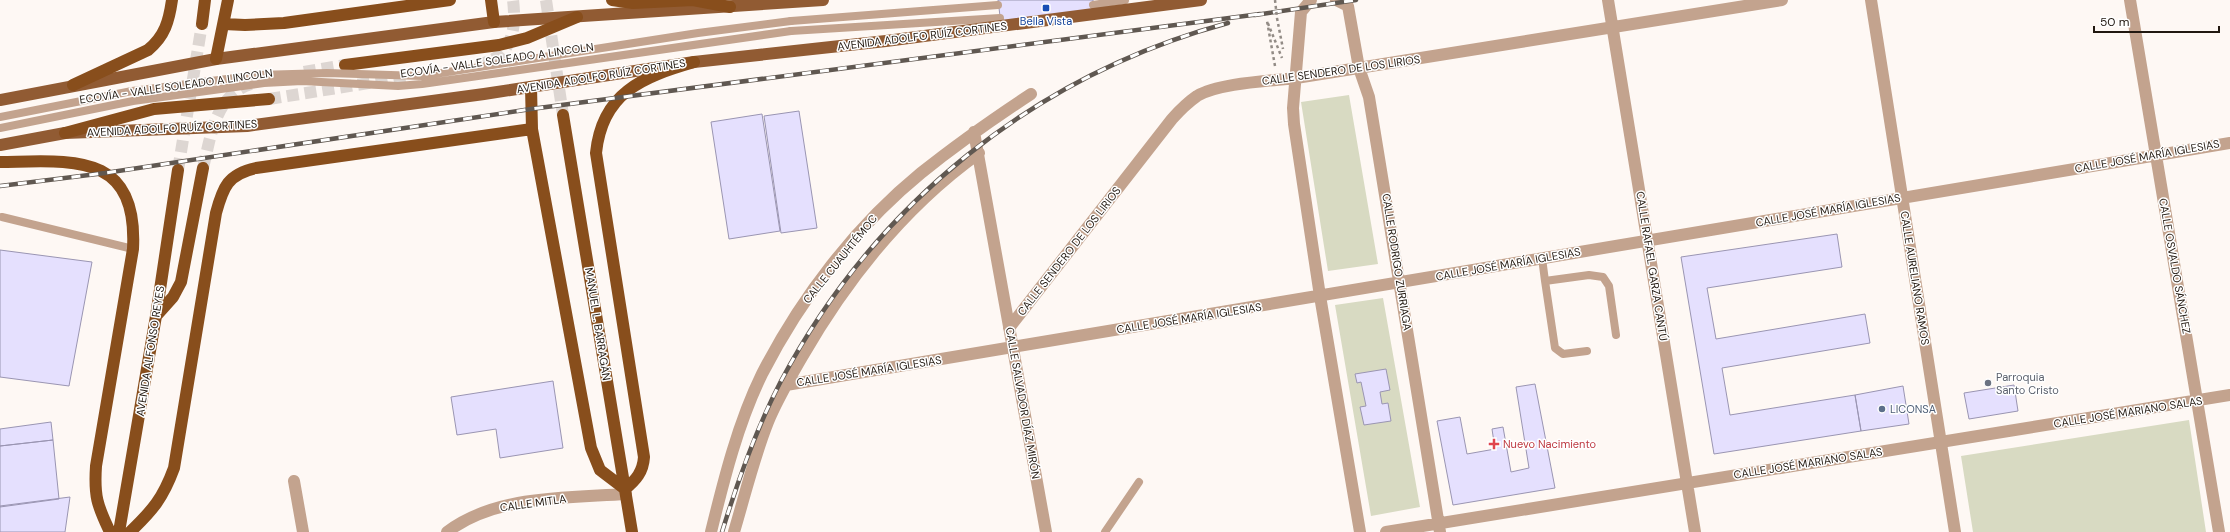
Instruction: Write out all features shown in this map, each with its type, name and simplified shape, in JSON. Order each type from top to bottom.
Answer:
[{"type":"highway","points":[[73,85],[148,50],[157,43],[164,33],[169,20],[172,0]]},
{"type":"highway","points":[[202,24],[205,0]]},
{"type":"highway","points":[[216,59],[228,0]]},
{"type":"highway","points":[[224,24],[245,25],[284,23],[450,0]]},
{"type":"highway","points":[[491,0],[494,22]]},
{"type":"highway","points":[[612,0],[633,3],[694,0],[730,7]]},
{"type":"highway","points":[[345,65],[499,45],[527,38],[577,17]]},
{"type":"highway","points":[[531,87],[532,129],[591,448],[600,470],[625,492],[638,478],[644,464],[644,457],[596,153],[597,140],[606,116],[625,92],[646,78],[659,72],[694,62]]},
{"type":"highway","points":[[65,133],[154,109],[269,99]]},
{"type":"highway","name":"MANUEL L. BARRAGÁN","points":[[563,115],[632,532]]},
{"type":"highway","points":[[130,532],[152,510],[164,494],[174,468],[216,212],[220,196],[231,178],[242,171],[256,168],[532,129]]},
{"type":"highway","points":[[0,162],[60,160],[82,163],[108,175],[119,186],[127,200],[132,216],[133,249],[96,466],[94,487],[98,506],[110,532]]},
{"type":"highway","points":[[156,316],[173,297],[180,282],[203,168]]},
{"type":"highway","name":"AVENIDA ALFONSO REYES","points":[[119,532],[156,316],[178,170]]},
{"type":"main road","points":[[0,100],[216,59],[494,22],[824,0]]},
{"type":"main road","name":"AVENIDA ADOLFO RUÍZ CORTINES","points":[[0,145],[65,133],[247,126],[531,87],[694,62],[886,41],[1201,0]]},
{"type":"street","points":[[1311,0],[1301,12],[1293,108],[1294,124],[1320,296],[1360,532]]},
{"type":"street","name":"CALLE RODRIGO ZURRIAGA","points":[[1336,0],[1348,6],[1359,68],[1372,111],[1440,527]]},
{"type":"street","name":"CALLE RAFAEL GARZA CANTÚ","points":[[1608,0],[1695,532]]},
{"type":"street","name":"CALLE SENDERO DE LOS LIRIOS","points":[[1009,328],[1184,105],[1198,96],[1212,90],[1296,78],[1782,0]]},
{"type":"street","name":"CALLE AURELIANO RAMOS","points":[[1871,0],[1955,532]]},
{"type":"street","name":"CALLE OSVALDO SÁNCHEZ","points":[[2130,0],[2219,532]]},
{"type":"street","name":"CALLE CUAUHTÉMOC","points":[[711,532],[727,472],[749,406],[762,375],[799,310],[856,236],[886,205],[920,174],[974,132],[1031,94]]},
{"type":"street","name":"CALLE SALVADOR DÍAZ MIRÓN","points":[[974,132],[979,153],[1046,532]]},
{"type":"street","name":"CALLE JOSÉ MARÍA IGLESIAS","points":[[786,385],[2230,143]]},
{"type":"street","name":"CALLE CUAUHTÉMOC","points":[[734,532],[768,422],[786,385],[820,326],[861,268],[909,214],[949,176],[979,153]]},
{"type":"street","name":"CALLE JOSÉ MARIANO SALAS","points":[[1386,532],[1440,527],[1687,483],[2230,395]]},
{"type":"street","points":[[294,481],[303,532]]},
{"type":"street","name":"CALLE MITLA","points":[[447,532],[463,520],[488,510],[521,503],[625,492]]},
{"type":"lane","points":[[1093,5],[1125,0]]},
{"type":"lane","points":[[0,117],[132,91],[258,74],[327,73],[422,76],[698,33],[791,21],[998,4]]},
{"type":"lane","name":"ECOVÍA - VALLE SOLEADO A LINCOLN","points":[[0,128],[133,101],[264,83],[302,81],[398,86],[422,84],[791,31],[1000,18]]},
{"type":"lane","points":[[2,217],[133,249]]},
{"type":"lane","points":[[1542,258],[1555,348],[1562,354],[1587,351]]},
{"type":"lane","points":[[1545,281],[1589,275],[1603,277],[1607,280],[1616,335]]},
{"type":"lane","points":[[1105,532],[1139,482]]},
{"type":"path","points":[[1275,0],[1284,61],[1267,21],[1277,80]]},
{"type":"green space","points":[[1349,95],[1378,264],[1328,271],[1301,102]]},
{"type":"green space","points":[[1383,298],[1420,507],[1371,516],[1335,305]]},
{"type":"green space","points":[[2189,420],[2206,532],[1973,532],[1961,456]]},
{"type":"building","name":"Bella Vista","points":[[998,0],[1093,0],[1094,12],[1001,24]]},
{"type":"building","points":[[799,111],[817,228],[781,233],[764,116]]},
{"type":"building","points":[[762,114],[780,231],[729,239],[711,122]]},
{"type":"building","points":[[1837,234],[1842,267],[1707,288],[1716,339],[1865,314],[1870,343],[1722,368],[1730,415],[1855,395],[1861,431],[1714,454],[1681,257]]},
{"type":"building","points":[[0,250],[92,262],[69,386],[0,377]]},
{"type":"building","points":[[1386,369],[1390,390],[1380,392],[1382,404],[1388,403],[1391,421],[1364,425],[1360,407],[1366,406],[1361,382],[1357,383],[1355,374]]},
{"type":"building","points":[[553,381],[563,448],[500,458],[496,429],[457,435],[451,397]]},
{"type":"building","name":"Nuevo Nacimiento","points":[[1535,384],[1555,488],[1453,505],[1437,421],[1460,417],[1467,454],[1495,449],[1492,429],[1503,427],[1511,472],[1529,468],[1516,387]]},
{"type":"building","points":[[2014,385],[2018,411],[1969,419],[1964,393]]},
{"type":"building","name":"LICONSA","points":[[1903,386],[1909,424],[1861,431],[1855,395]]},
{"type":"building","points":[[51,422],[53,440],[0,446],[0,429]]},
{"type":"building","points":[[53,440],[59,499],[0,507],[0,446]]},
{"type":"building","points":[[70,497],[65,532],[0,532],[0,506]]},
{"type":"tunnel","points":[[476,65],[488,62],[497,57],[509,42],[514,23],[513,0]]},
{"type":"tunnel","points":[[546,0],[563,115]]},
{"type":"tunnel","points":[[178,170],[202,24]]},
{"type":"tunnel","points":[[304,72],[345,65]]},
{"type":"tunnel","points":[[269,99],[406,77]]},
{"type":"tunnel","points":[[203,168],[212,130],[222,107],[229,97],[239,89],[251,84]]},
{"type":"railway","points":[[1255,15],[1356,0]]},
{"type":"railway","points":[[0,186],[105,173],[531,109],[1260,14]]},
{"type":"railway","points":[[722,532],[748,455],[763,418],[781,381],[819,317],[863,258],[913,204],[967,155],[1027,112],[1090,76],[1157,46],[1228,23]]},
{"type":"place","name":"Bella Vista","points":[[1046,8]]},
{"type":"place","name":"Parroquia Santo Cristo","points":[[1988,383]]},
{"type":"place","name":"LICONSA","points":[[1882,409]]},
{"type":"place","name":"Nuevo Nacimiento","points":[[1494,444]]}]
